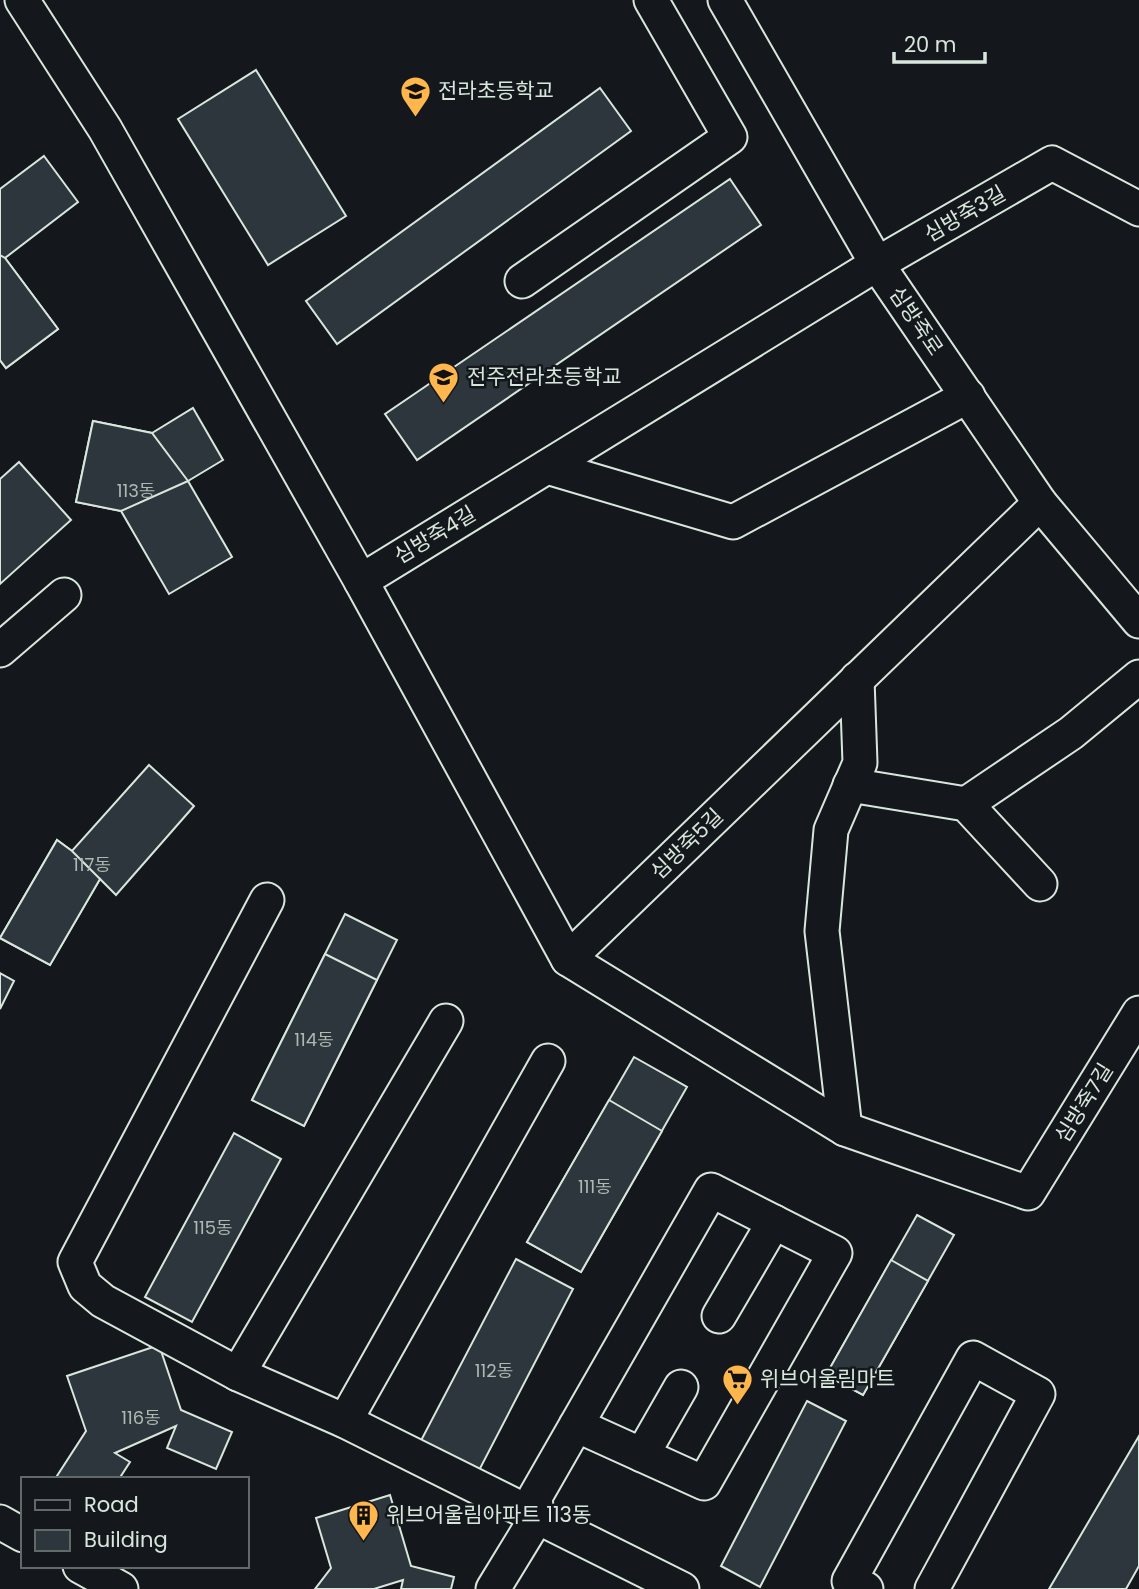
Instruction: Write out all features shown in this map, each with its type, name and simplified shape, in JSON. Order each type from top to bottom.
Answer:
[{"type":"street","points":[[22,0],[105,130],[361,581],[568,959],[845,1129]]},
{"type":"street","points":[[522,281],[730,137],[651,0]]},
{"type":"street","name":"심방죽로","points":[[725,0],[877,264],[1040,503],[1139,621]]},
{"type":"street","name":"심방죽3길","points":[[877,264],[1052,163],[1139,209]]},
{"type":"street","name":"심방죽4길","points":[[361,581],[877,264]]},
{"type":"street","points":[[547,467],[733,522],[968,396]]},
{"type":"street","name":"심방죽5길","points":[[568,959],[1040,503]]},
{"type":"street","points":[[0,650],[64,595]]},
{"type":"street","points":[[966,804],[1071,733],[1139,677]]},
{"type":"street","points":[[845,1129],[822,931],[831,830],[860,763],[857,679]]},
{"type":"street","points":[[850,785],[966,804],[1040,884]]},
{"type":"street","points":[[267,900],[75,1262],[85,1286],[103,1301],[238,1374],[345,1421],[682,1589]]},
{"type":"street","name":"심방죽7길","points":[[845,1129],[1028,1193],[1139,1013]]},
{"type":"street","points":[[238,1374],[446,1021]]},
{"type":"street","points":[[345,1421],[548,1060]]},
{"type":"street","points":[[493,1589],[537,1517],[535,1497],[576,1425],[711,1190],[835,1253],[704,1483],[576,1425]]},
{"type":"street","points":[[719,1317],[774,1223]]},
{"type":"street","points":[[866,1589],[849,1581],[973,1359],[1038,1394],[932,1589]]},
{"type":"street","points":[[642,1455],[681,1387]]},
{"type":"street","points":[[0,1522],[21,1534]]},
{"type":"street","points":[[83,1568],[121,1589]]},
{"type":"building","points":[[256,70],[346,216],[268,265],[178,119]]},
{"type":"building","points":[[600,88],[631,131],[337,344],[306,301]]},
{"type":"building","points":[[44,156],[78,202],[5,258],[58,329],[6,368],[0,360],[0,189]]},
{"type":"building","points":[[730,179],[761,225],[417,460],[385,414]]},
{"type":"building","points":[[0,255],[58,329],[6,368],[0,360]]},
{"type":"building","points":[[193,408],[223,460],[188,481],[232,557],[169,594],[121,511],[76,502],[93,421],[152,433]]},
{"type":"building","points":[[93,421],[152,433],[188,481],[121,511],[76,502]]},
{"type":"building","points":[[19,462],[71,520],[0,584],[0,479]]},
{"type":"building","points":[[149,765],[194,806],[116,895],[100,879],[50,965],[0,938],[57,840],[72,851]]},
{"type":"building","points":[[57,840],[100,879],[50,965],[0,938]]},
{"type":"building","points":[[345,914],[397,940],[304,1126],[252,1100]]},
{"type":"building","points":[[325,954],[377,980],[304,1126],[252,1100]]},
{"type":"building","points":[[0,973],[14,981],[0,1009]]},
{"type":"building","points":[[634,1057],[687,1087],[581,1272],[527,1242]]},
{"type":"building","points":[[609,1100],[662,1131],[581,1272],[527,1242]]},
{"type":"building","points":[[234,1133],[281,1159],[192,1322],[145,1297]]},
{"type":"building","points":[[917,1215],[954,1235],[863,1395],[826,1375]]},
{"type":"building","points":[[516,1259],[573,1289],[473,1482],[415,1452]]},
{"type":"building","points":[[891,1260],[928,1281],[863,1395],[826,1375]]},
{"type":"building","points":[[159,1345],[181,1410],[232,1432],[216,1469],[167,1448],[176,1426],[115,1453],[130,1462],[120,1477],[56,1477],[86,1431],[67,1376]]},
{"type":"building","points":[[807,1401],[846,1421],[760,1587],[721,1566]]},
{"type":"building","points":[[1139,1436],[1139,1566],[1126,1589],[1049,1589]]},
{"type":"building","name":"위브어울림아파트 113동","points":[[390,1495],[411,1566],[454,1577],[451,1589],[401,1589],[403,1580],[374,1589],[315,1589],[331,1568],[316,1518]]},
{"type":"place","name":"전라초등학교","points":[[415,118]]},
{"type":"place","name":"전주전라초등학교","points":[[444,404]]},
{"type":"place","name":"위브어울림마트","points":[[737,1406]]},
{"type":"place","name":"위브어울림아파트 113동","points":[[363,1542]]}]
